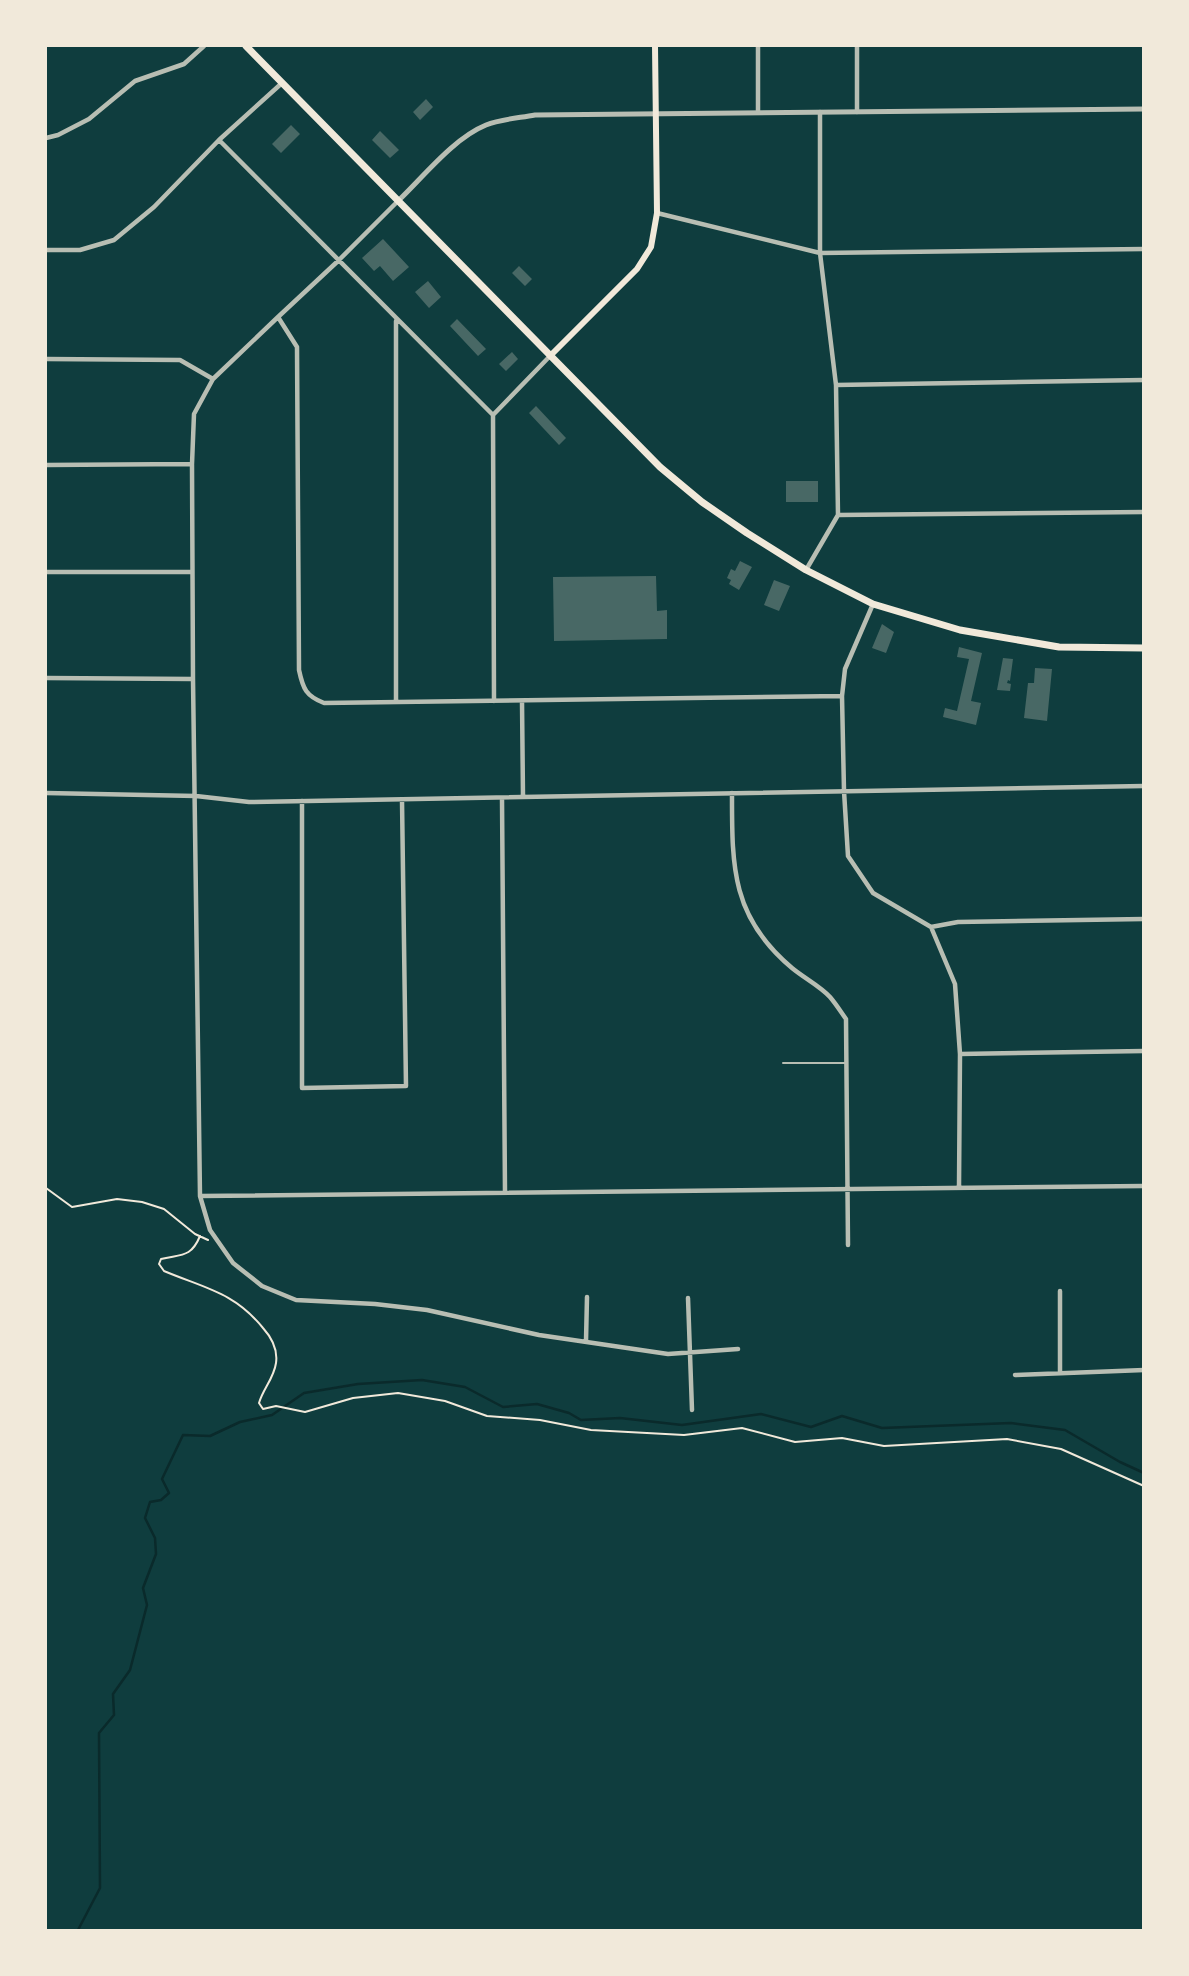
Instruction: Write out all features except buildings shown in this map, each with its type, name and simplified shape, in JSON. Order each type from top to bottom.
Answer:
[{"type":"main road","points":[[246,46],[660,467],[702,502],[747,533],[806,570],[873,604],[960,630],[1059,647],[1143,649]]},
{"type":"main road","points":[[550,356],[637,269],[651,247],[657,213],[655,46]]},
{"type":"street","points":[[46,138],[58,135],[89,119],[135,81],[184,64],[204,46]]},
{"type":"street","points":[[758,46],[758,112]]},
{"type":"street","points":[[857,46],[857,112]]},
{"type":"street","points":[[46,250],[80,250],[114,240],[153,207],[219,140],[282,82]]},
{"type":"street","points":[[738,1349],[668,1354],[539,1335],[428,1310],[296,1300],[262,1286],[233,1263],[209,1230],[200,1196],[192,572],[194,414],[213,379],[456,145],[488,124],[535,115],[1143,109]]},
{"type":"street","points":[[806,570],[838,515],[835,385],[820,253],[820,112]]},
{"type":"street","points":[[219,140],[493,415]]},
{"type":"street","points":[[657,213],[820,253],[1143,249]]},
{"type":"street","points":[[278,317],[297,347],[299,670],[302,687],[310,697],[324,703],[842,696]]},
{"type":"street","points":[[396,320],[396,702]]},
{"type":"street","points":[[494,701],[493,415],[550,356]]},
{"type":"street","points":[[46,359],[180,360],[213,379]]},
{"type":"street","points":[[835,385],[1143,380]]},
{"type":"street","points":[[46,465],[192,464]]},
{"type":"street","points":[[838,515],[1143,512]]},
{"type":"street","points":[[46,572],[192,572]]},
{"type":"street","points":[[873,604],[845,669],[842,696],[848,856],[873,893],[931,927],[955,984],[960,1054],[959,1187]]},
{"type":"street","points":[[46,678],[193,678]]},
{"type":"street","points":[[522,701],[523,797]]},
{"type":"street","points":[[46,793],[196,796],[249,802],[1143,786]]},
{"type":"street","points":[[732,793],[732,860],[742,903],[764,940],[791,968],[830,996],[846,1019],[848,1245]]},
{"type":"street","points":[[502,798],[505,1193]]},
{"type":"street","points":[[302,801],[302,1088],[324,1088],[406,1086],[402,800]]},
{"type":"street","points":[[931,927],[958,922],[1143,919]]},
{"type":"street","points":[[960,1054],[1143,1051]]},
{"type":"street","points":[[200,1196],[1143,1186]]},
{"type":"street","points":[[1060,1291],[1060,1372]]},
{"type":"street","points":[[586,1341],[587,1297]]},
{"type":"street","points":[[688,1298],[692,1410]]},
{"type":"street","points":[[1015,1375],[1143,1370]]},
{"type":"lane","points":[[783,1063],[847,1063]]},
{"type":"path","points":[[46,1188],[72,1207],[117,1199],[153,1206],[172,1214],[200,1236],[218,1241]]},
{"type":"path","points":[[200,1236],[195,1248],[189,1253],[161,1259],[160,1268],[233,1298],[271,1338],[277,1355],[273,1374],[259,1403],[264,1409],[276,1406],[291,1410],[316,1410],[353,1398],[398,1393],[445,1401],[487,1416],[540,1420],[591,1430],[684,1435],[742,1429],[795,1442],[842,1437],[884,1446],[1007,1438],[1060,1449],[1143,1486]]},
{"type":"waterway","points":[[78,1930],[100,1888],[99,1733],[114,1715],[113,1694],[130,1670],[147,1605],[143,1588],[156,1554],[155,1538],[145,1518],[150,1502],[161,1500],[169,1493],[162,1479],[183,1435],[210,1436],[240,1422],[272,1415],[304,1393],[358,1384],[422,1380],[465,1387],[503,1407],[537,1404],[569,1413],[581,1420],[620,1418],[682,1425],[761,1414],[811,1427],[842,1416],[882,1428],[1011,1423],[1065,1430],[1144,1473]]}]
